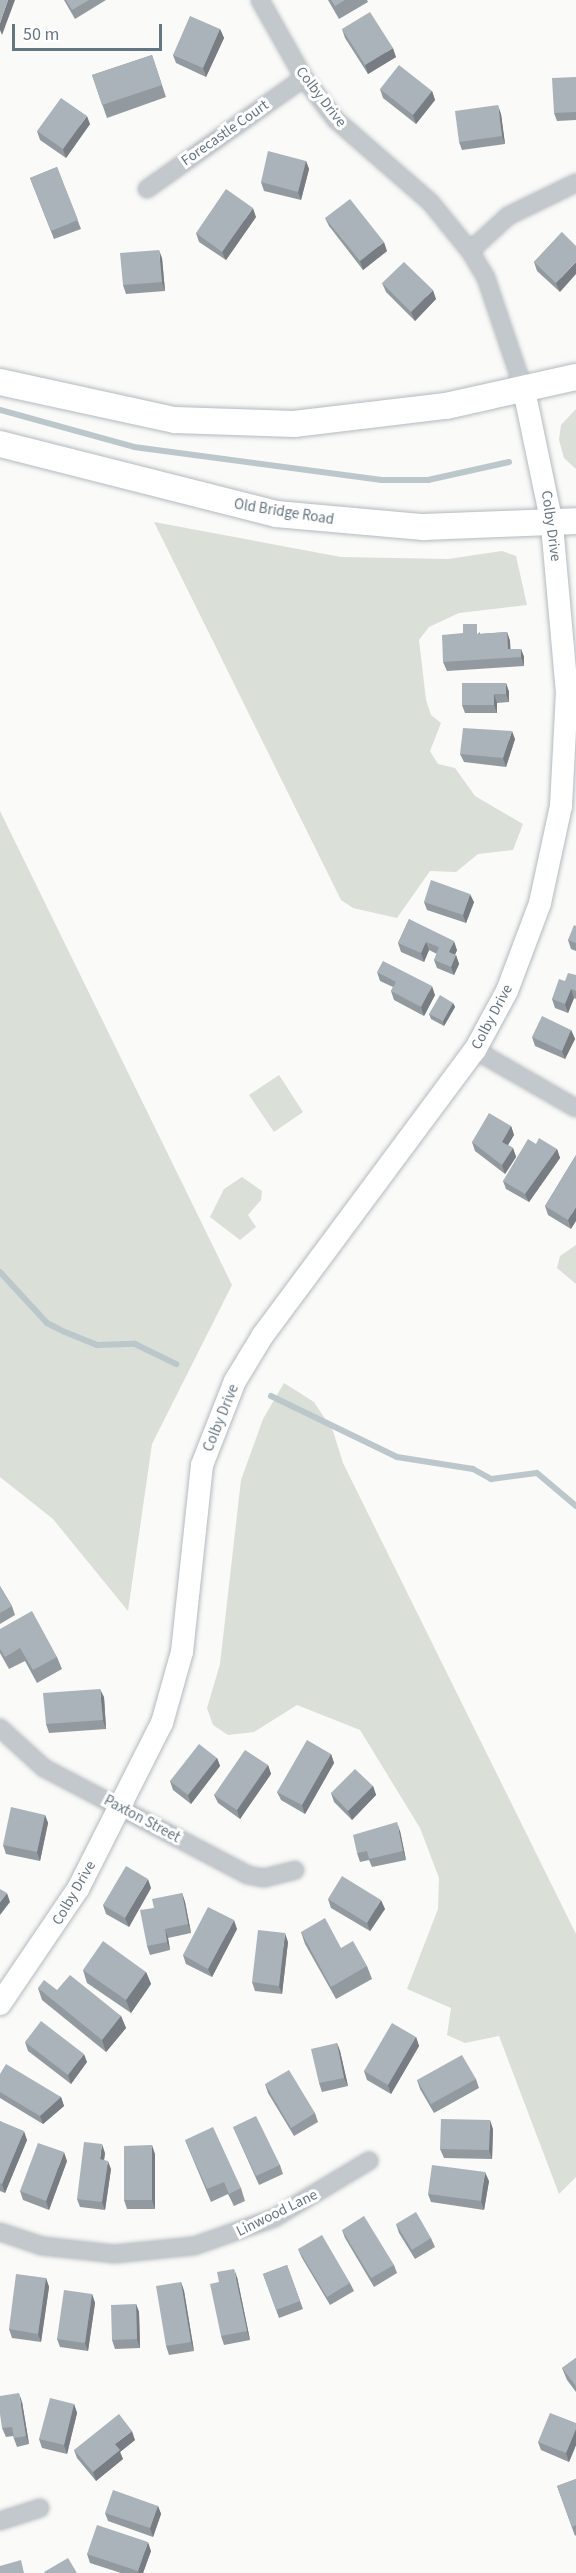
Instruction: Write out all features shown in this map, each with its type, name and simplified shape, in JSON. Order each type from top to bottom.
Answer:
[{"type":"main road","points":[[0,382],[116,411],[222,424],[368,417],[524,390],[576,377]]},
{"type":"main road","name":"Old Bridge Road","points":[[0,444],[276,514],[423,527],[564,522]]},
{"type":"street","name":"Colby Drive","points":[[0,2004],[78,1889],[151,1749],[177,1676],[202,1466],[235,1381],[263,1335],[476,1050],[527,942],[561,806],[567,693],[564,522],[524,390],[486,278],[470,250],[431,203],[336,120],[304,78],[260,0]]},
{"type":"street","name":"Forecastle Court","points":[[147,189],[304,78]]},
{"type":"street","points":[[470,250],[508,216],[576,183]]},
{"type":"street","points":[[476,1050],[576,1108]]},
{"type":"street","name":"Paxton Street","points":[[0,1728],[44,1768],[248,1875],[280,1876],[295,1870]]},
{"type":"street","name":"Linwood Lane","points":[[0,2232],[42,2246],[114,2254],[194,2246],[274,2218],[369,2161]]},
{"type":"street","points":[[0,2521],[40,2508]]},
{"type":"shaded area","points":[[576,409],[576,469],[564,458],[559,440],[561,425]]},
{"type":"shaded area","points":[[154,522],[341,557],[448,559],[502,551],[516,556],[527,605],[459,613],[429,627],[419,640],[426,700],[431,715],[441,723],[430,751],[438,764],[455,768],[475,796],[523,824],[513,850],[478,854],[456,872],[430,871],[397,918],[353,908],[341,900]]},
{"type":"shaded area","points":[[0,811],[232,1285],[152,1444],[128,1611],[53,1519],[0,1477]]},
{"type":"shaded area","points":[[279,1075],[303,1112],[274,1132],[249,1095]]},
{"type":"shaded area","points":[[242,1177],[262,1191],[261,1200],[248,1215],[256,1227],[240,1240],[210,1217],[224,1189]]},
{"type":"shaded area","points":[[576,1245],[576,1284],[557,1268],[560,1256]]},
{"type":"shaded area","points":[[284,1383],[314,1402],[333,1431],[343,1463],[576,1934],[576,2177],[559,2194],[499,2036],[465,2043],[447,2035],[451,2008],[407,1989],[438,1909],[439,1878],[420,1828],[360,1730],[297,1705],[254,1732],[228,1735],[213,1725],[207,1708],[220,1664],[241,1480],[263,1419]]},
{"type":"building","points":[[0,0],[8,0],[0,23]]},
{"type":"building","points":[[66,0],[89,0],[72,10]]},
{"type":"building","points":[[331,0],[345,0],[335,6]]},
{"type":"building","points":[[370,12],[393,48],[365,65],[342,29]]},
{"type":"building","points":[[190,16],[220,29],[203,68],[173,55]]},
{"type":"building","points":[[152,55],[162,85],[102,105],[92,75]]},
{"type":"building","points":[[399,65],[432,91],[413,115],[380,89]]},
{"type":"building","points":[[576,77],[576,112],[554,113],[552,78]]},
{"type":"building","points":[[61,98],[87,116],[63,149],[37,131]]},
{"type":"building","points":[[498,105],[502,136],[459,142],[455,111]]},
{"type":"building","points":[[268,151],[306,161],[298,192],[261,182]]},
{"type":"building","points":[[57,167],[78,220],[51,231],[30,178]]},
{"type":"building","points":[[226,189],[253,208],[222,252],[196,233]]},
{"type":"building","points":[[350,199],[384,242],[360,261],[325,218]]},
{"type":"building","points":[[562,232],[576,246],[576,262],[556,283],[534,262]]},
{"type":"building","points":[[159,250],[162,282],[123,285],[120,253]]},
{"type":"building","points":[[404,262],[433,290],[411,312],[382,283]]},
{"type":"building","points":[[463,624],[477,624],[477,634],[507,632],[508,649],[521,649],[521,657],[443,662],[442,635],[463,633]]},
{"type":"building","points":[[462,683],[506,683],[506,694],[494,694],[494,705],[462,705]]},
{"type":"building","points":[[463,728],[512,731],[503,758],[460,754]]},
{"type":"building","points":[[431,880],[470,894],[463,915],[424,902]]},
{"type":"building","points":[[409,919],[454,941],[449,952],[456,955],[451,967],[434,960],[439,947],[426,942],[421,953],[398,943]]},
{"type":"building","points":[[574,925],[576,926],[576,943],[568,940]]},
{"type":"building","points":[[383,961],[432,986],[421,1007],[391,991],[396,982],[377,972]]},
{"type":"building","points":[[568,973],[576,975],[576,991],[571,989],[565,1004],[552,999],[559,979],[565,981]]},
{"type":"building","points":[[440,995],[453,1003],[443,1021],[429,1014]]},
{"type":"building","points":[[542,1016],[571,1030],[562,1051],[532,1037]]},
{"type":"building","points":[[489,1113],[511,1126],[502,1142],[513,1148],[502,1165],[472,1142]]},
{"type":"building","points":[[539,1138],[557,1149],[525,1194],[503,1181],[528,1139],[536,1144]]},
{"type":"building","points":[[576,1155],[576,1207],[568,1220],[545,1206]]},
{"type":"building","points":[[0,1586],[12,1606],[0,1613]]},
{"type":"building","points":[[32,1611],[57,1657],[33,1670],[20,1648],[5,1657],[0,1649],[0,1629]]},
{"type":"building","points":[[100,1689],[103,1720],[46,1724],[43,1693]]},
{"type":"building","points":[[307,1740],[331,1754],[302,1805],[277,1792]]},
{"type":"building","points":[[199,1744],[217,1758],[188,1795],[170,1781]]},
{"type":"building","points":[[245,1750],[268,1765],[237,1810],[214,1795]]},
{"type":"building","points":[[355,1769],[373,1786],[348,1811],[331,1793]]},
{"type":"building","points":[[11,1807],[45,1815],[37,1852],[3,1845]]},
{"type":"building","points":[[397,1822],[403,1851],[369,1859],[367,1851],[357,1853],[353,1835]]},
{"type":"building","points":[[126,1866],[148,1879],[125,1918],[103,1905]]},
{"type":"building","points":[[342,1876],[381,1900],[367,1923],[328,1899]]},
{"type":"building","points":[[0,1889],[7,1893],[0,1902]]},
{"type":"building","points":[[182,1893],[188,1924],[165,1929],[167,1942],[147,1946],[140,1910],[154,1908],[152,1899]]},
{"type":"building","points":[[208,1907],[234,1920],[208,1969],[183,1955]]},
{"type":"building","points":[[325,1918],[341,1948],[353,1941],[367,1966],[331,1987],[301,1932]]},
{"type":"building","points":[[258,1930],[285,1933],[279,1986],[252,1982]]},
{"type":"building","points":[[103,1941],[146,1972],[126,2000],[83,1970]]},
{"type":"building","points":[[70,1975],[121,2016],[102,2040],[38,1988],[44,1980],[57,1990]]},
{"type":"building","points":[[41,2021],[84,2054],[68,2075],[25,2042]]},
{"type":"building","points":[[392,2023],[416,2037],[388,2085],[364,2071]]},
{"type":"building","points":[[337,2043],[344,2078],[319,2083],[311,2049]]},
{"type":"building","points":[[462,2055],[476,2079],[431,2104],[417,2080]]},
{"type":"building","points":[[6,2064],[61,2097],[40,2116],[0,2092],[0,2074]]},
{"type":"building","points":[[289,2070],[315,2113],[291,2128],[265,2084]]},
{"type":"building","points":[[256,2116],[280,2165],[256,2176],[233,2127]]},
{"type":"building","points":[[441,2119],[490,2120],[489,2150],[440,2149]]},
{"type":"building","points":[[0,2121],[24,2131],[2,2184],[0,2183]]},
{"type":"building","points":[[213,2127],[241,2188],[229,2194],[224,2182],[207,2189],[185,2140]]},
{"type":"building","points":[[84,2142],[102,2144],[100,2159],[108,2161],[102,2202],[77,2199]]},
{"type":"building","points":[[38,2143],[64,2152],[46,2201],[20,2191]]},
{"type":"building","points":[[152,2145],[152,2200],[124,2200],[124,2146]]},
{"type":"building","points":[[432,2165],[485,2172],[481,2201],[428,2194]]},
{"type":"building","points":[[416,2212],[431,2238],[412,2250],[396,2224]]},
{"type":"building","points":[[364,2216],[394,2265],[371,2278],[342,2230]]},
{"type":"building","points":[[322,2235],[350,2283],[327,2297],[298,2249]]},
{"type":"building","points":[[287,2265],[300,2301],[276,2310],[263,2274]]},
{"type":"building","points":[[234,2269],[247,2331],[221,2336],[210,2284],[219,2282],[217,2272]]},
{"type":"building","points":[[16,2274],[46,2278],[38,2334],[9,2329]]},
{"type":"building","points":[[181,2282],[191,2342],[166,2346],[156,2286]]},
{"type":"building","points":[[64,2290],[92,2294],[85,2343],[57,2339]]},
{"type":"building","points":[[136,2304],[137,2339],[112,2340],[111,2305]]},
{"type":"building","points":[[576,2358],[576,2386],[562,2368]]},
{"type":"building","points":[[19,2393],[26,2436],[14,2438],[12,2427],[2,2428],[0,2396]]},
{"type":"building","points":[[50,2398],[74,2404],[64,2445],[39,2439]]},
{"type":"building","points":[[550,2413],[576,2423],[576,2429],[566,2453],[538,2442]]},
{"type":"building","points":[[119,2414],[132,2431],[115,2444],[120,2450],[93,2472],[74,2450]]},
{"type":"building","points":[[576,2479],[576,2525],[572,2527],[557,2486]]},
{"type":"building","points":[[113,2490],[158,2506],[150,2528],[105,2513]]},
{"type":"building","points":[[97,2525],[148,2542],[138,2571],[87,2554]]},
{"type":"building","points":[[68,2558],[77,2573],[44,2572]]},
{"type":"building","points":[[21,2560],[24,2573],[0,2573],[0,2566]]},
{"type":"waterway","points":[[0,410],[134,447],[382,480],[428,480],[509,462]]},
{"type":"waterway","points":[[0,1272],[47,1323],[97,1345],[135,1344],[176,1364]]},
{"type":"waterway","points":[[271,1396],[397,1457],[473,1469],[491,1479],[537,1473],[576,1506]]}]
